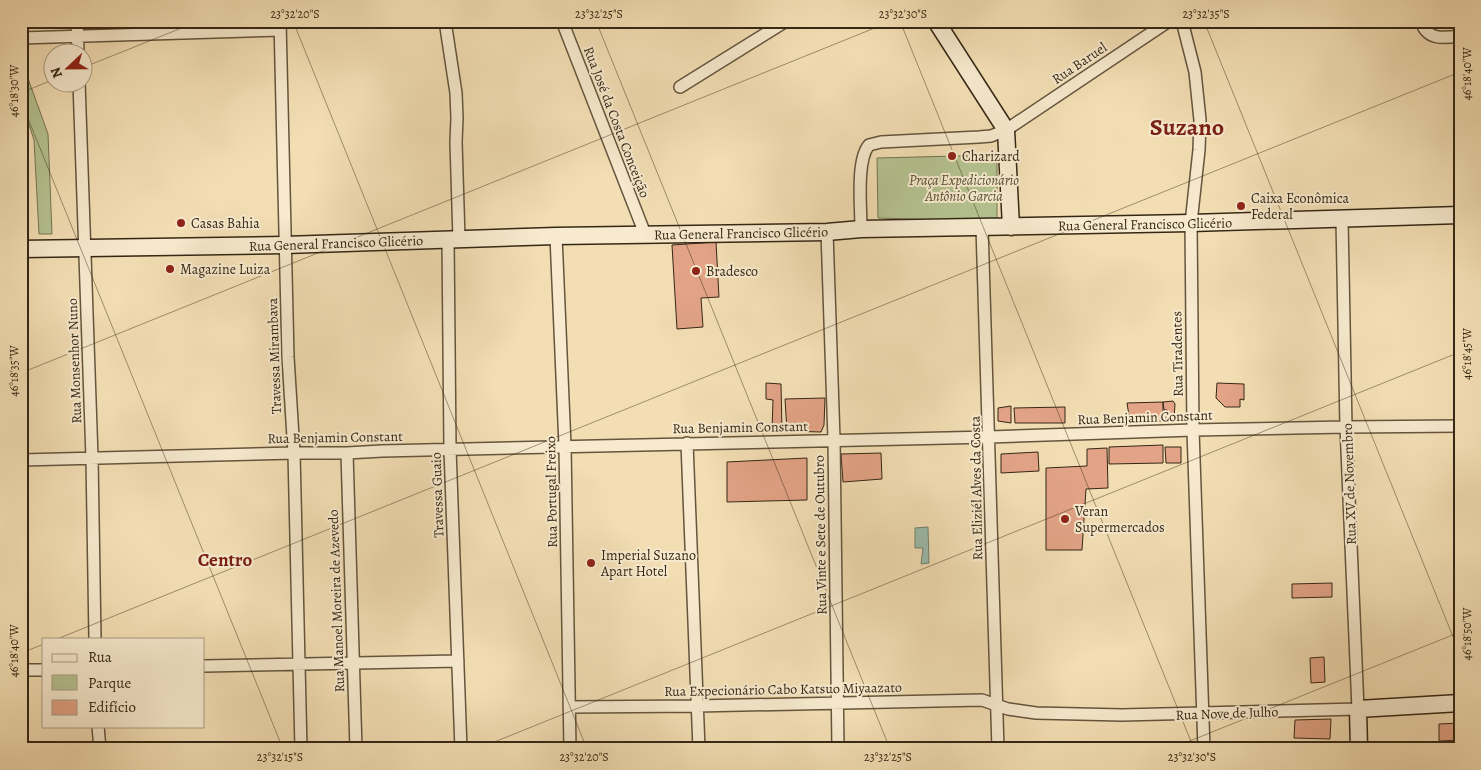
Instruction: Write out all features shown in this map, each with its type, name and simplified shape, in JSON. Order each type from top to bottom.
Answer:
[{"type":"main road","points":[[936,21],[1006,130],[1011,227]]},
{"type":"main road","name":"Rua General Francisco Glicério","points":[[21,249],[285,245],[556,236],[826,232],[861,229],[1191,223],[1460,215]]},
{"type":"main road","name":"Rua Nove de Julho","points":[[1358,709],[1460,704]]},
{"type":"main road","name":"Rua XV de Novembro","points":[[1358,709],[1359,749]]},
{"type":"street","points":[[77,21],[77,42]]},
{"type":"street","name":"Travessa Guaio","points":[[446,21],[456,93],[457,118],[450,449],[461,749]]},
{"type":"street","name":"Rua José da Costa Conceição","points":[[562,21],[645,234]]},
{"type":"street","points":[[680,87],[786,21]]},
{"type":"street","name":"Rua Baruel","points":[[1006,130],[1169,21]]},
{"type":"street","name":"Rua Tiradentes","points":[[1182,21],[1195,72],[1200,113],[1199,150],[1191,223],[1193,430],[1204,749]]},
{"type":"street","points":[[1421,21],[1427,32],[1438,38],[1460,36]]},
{"type":"street","points":[[21,38],[77,36],[180,27],[280,26]]},
{"type":"street","name":"Travessa Mirambava","points":[[280,26],[288,357],[294,453],[301,749]]},
{"type":"street","name":"Rua Monsenhor Nuno","points":[[79,92],[92,458],[95,638]]},
{"type":"street","points":[[861,229],[862,162],[865,150],[870,145],[881,142],[991,136],[1006,130]]},
{"type":"street","name":"Rua XV de Novembro","points":[[1342,219],[1346,426],[1358,709]]},
{"type":"street","name":"Rua Eliziél Alves da Costa","points":[[982,227],[990,437],[998,749]]},
{"type":"street","name":"Rua Vinte e Sete de Outubro","points":[[826,232],[834,439],[838,749]]},
{"type":"street","name":"Rua Portugal Freixo","points":[[556,236],[565,446],[570,749]]},
{"type":"street","name":"Rua Benjamin Constant","points":[[21,460],[834,439],[990,437],[1346,426],[1460,426]]},
{"type":"street","points":[[687,443],[699,749]]},
{"type":"street","name":"Rua Manoel Moreira de Azevedo","points":[[347,453],[356,749]]},
{"type":"street","points":[[205,666],[458,661]]},
{"type":"street","points":[[21,670],[42,670]]},
{"type":"street","name":"Rua Expecionário Cabo Katsuo Miyaazato","points":[[569,707],[838,704],[982,700],[996,704]]},
{"type":"street","name":"Rua Nove de Julho","points":[[996,704],[1008,709],[1036,713],[1122,715],[1358,709]]},
{"type":"street","points":[[98,728],[100,749]]},
{"type":"green space","points":[[21,59],[48,134],[52,234],[39,234],[34,140],[21,100]]},
{"type":"green space","name":"Praça Expedicionário Antônio Garcia","points":[[997,155],[997,220],[878,218],[877,158]]},
{"type":"shaded area","points":[[928,527],[929,563],[921,564],[923,548],[915,548],[915,528]]},
{"type":"building","name":"Bradesco","points":[[716,242],[719,297],[701,298],[703,327],[677,329],[672,245]]},
{"type":"building","points":[[766,383],[781,384],[782,431],[772,430],[773,400],[766,399]]},
{"type":"building","points":[[1217,383],[1244,384],[1244,400],[1240,399],[1240,407],[1225,407],[1216,398]]},
{"type":"building","points":[[825,398],[824,425],[821,432],[787,431],[785,399]]},
{"type":"building","points":[[1173,401],[1175,404],[1174,419],[1166,420],[1167,410],[1164,410],[1163,402]]},
{"type":"building","points":[[1163,402],[1163,421],[1130,422],[1127,403]]},
{"type":"building","points":[[1011,406],[1011,423],[998,421],[998,408]]},
{"type":"building","points":[[1065,407],[1065,423],[1015,423],[1014,408]]},
{"type":"building","points":[[1163,445],[1163,463],[1109,464],[1109,447]]},
{"type":"building","points":[[1165,447],[1181,447],[1181,463],[1166,463]]},
{"type":"building","name":"Veran Supermercados","points":[[1107,448],[1108,488],[1086,489],[1082,550],[1046,550],[1046,468],[1087,466],[1087,449]]},
{"type":"building","points":[[1038,452],[1039,471],[1001,473],[1001,454]]},
{"type":"building","points":[[881,453],[882,479],[843,482],[841,454]]},
{"type":"building","points":[[807,458],[807,500],[727,502],[727,462]]},
{"type":"building","points":[[1332,583],[1332,597],[1292,598],[1292,584]]},
{"type":"building","points":[[1324,657],[1325,682],[1311,683],[1310,658]]},
{"type":"building","points":[[1331,719],[1330,739],[1294,738],[1295,720]]},
{"type":"building","points":[[1460,723],[1460,740],[1439,741],[1439,724]]},
{"type":"place","name":"Charizard","points":[[952,156]]},
{"type":"place","name":"Caixa Econômica Federal","points":[[1241,206]]},
{"type":"place","name":"Casas Bahia","points":[[181,223]]},
{"type":"place","name":"Magazine Luiza","points":[[170,269]]},
{"type":"place","name":"Bradesco","points":[[696,271]]},
{"type":"place","name":"Veran Supermercados","points":[[1065,519]]},
{"type":"place","name":"Imperial Suzano Apart Hotel","points":[[591,563]]},
{"type":"district","name":"Suzano","points":[[1187,127]]},
{"type":"district","name":"Centro","points":[[225,559]]}]
